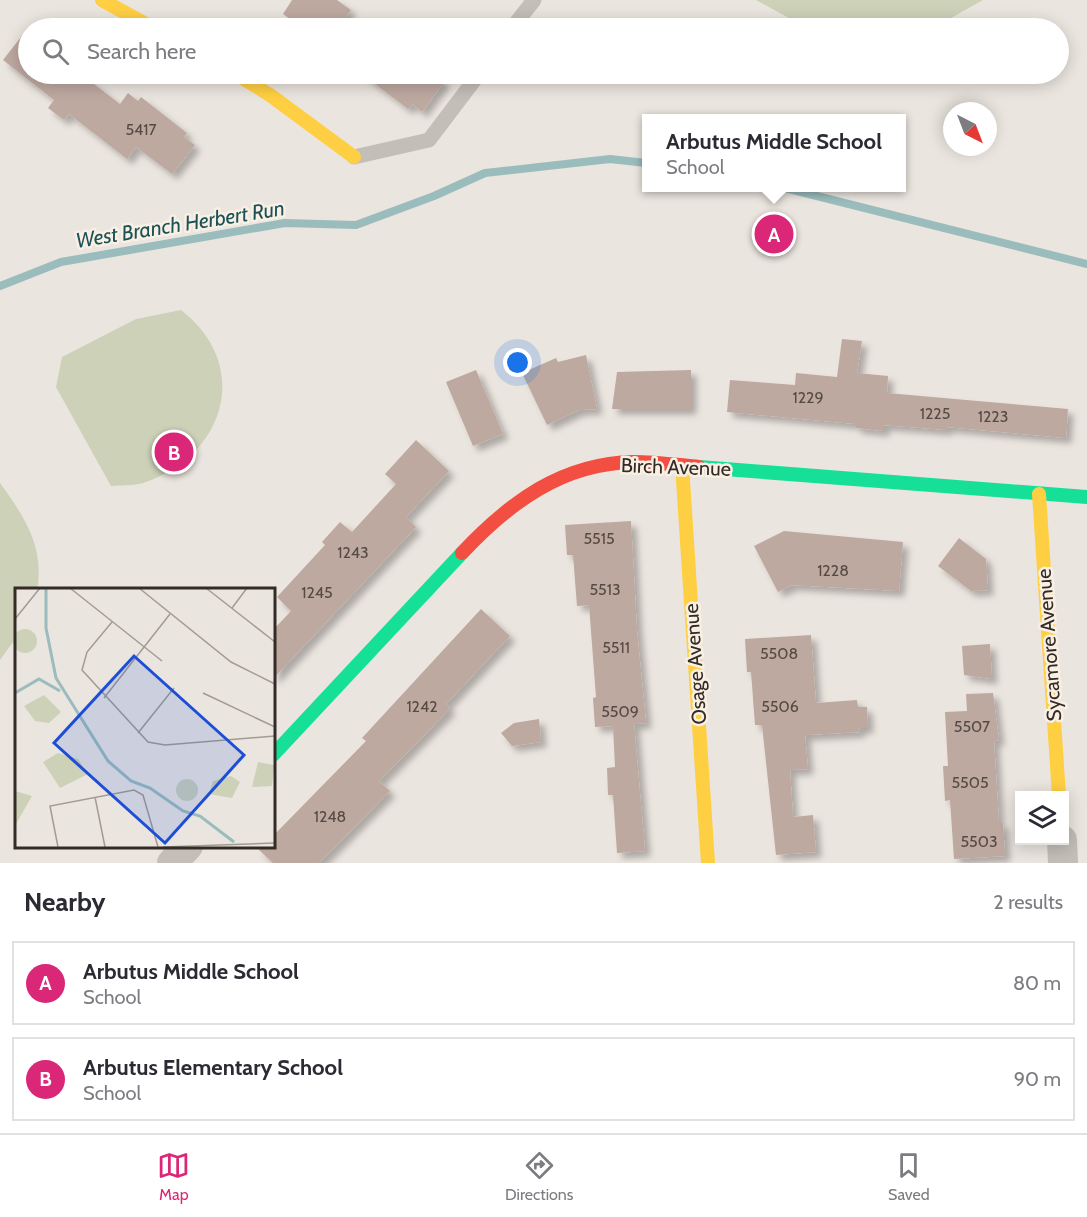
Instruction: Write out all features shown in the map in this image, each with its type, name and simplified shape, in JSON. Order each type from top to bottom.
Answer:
[{"type":"street","points":[[102,0],[135,18]]},
{"type":"street","points":[[252,84],[354,157]]},
{"type":"street","name":"Birch Avenue","points":[[274,754],[480,533],[513,504],[546,483],[585,468],[633,462],[1087,497]]},
{"type":"street","name":"Osage Avenue","points":[[682,465],[708,863]]},
{"type":"street","name":"Sycamore Avenue","points":[[1039,494],[1059,791]]},
{"type":"street","points":[[1062,845],[1064,863]]},
{"type":"street","points":[[172,863],[186,848]]},
{"type":"lane","points":[[520,18],[534,0]]},
{"type":"lane","points":[[354,157],[429,140],[471,84]]},
{"type":"green space","points":[[756,0],[983,0],[951,18],[789,18]]},
{"type":"green space","points":[[181,310],[203,332],[217,357],[222,382],[220,407],[210,431],[194,452],[171,470],[143,483],[111,486],[56,387],[62,357],[136,319]]},
{"type":"green space","points":[[0,483],[30,533],[35,546],[39,574],[37,588],[15,588],[15,639],[0,660]]},
{"type":"building","points":[[292,0],[337,0],[351,10],[345,18],[288,18],[283,14]]},
{"type":"building","points":[[18,41],[18,72],[3,60]]},
{"type":"building","points":[[34,84],[94,84],[120,104],[128,93],[138,101],[141,97],[187,133],[184,137],[195,145],[172,174],[136,147],[127,159],[69,114],[64,120],[48,108],[54,100]]},
{"type":"building","points":[[375,84],[443,84],[422,112],[412,104],[408,109]]},
{"type":"building","points":[[842,339],[862,341],[857,373],[888,376],[887,393],[1068,409],[1066,438],[947,427],[947,430],[884,425],[884,431],[856,428],[856,424],[727,412],[730,380],[795,385],[796,373],[837,377]]},
{"type":"building","points":[[586,355],[597,409],[579,410],[547,425],[522,373],[556,358],[558,362]]},
{"type":"building","points":[[476,370],[503,434],[473,446],[446,382]]},
{"type":"building","points":[[691,370],[691,409],[612,409],[617,372]]},
{"type":"building","points":[[416,440],[449,471],[406,517],[416,527],[274,678],[274,629],[291,611],[277,597],[325,545],[322,542],[340,522],[352,532],[396,484],[385,474]]},
{"type":"building","points":[[631,521],[637,631],[646,723],[634,724],[645,851],[617,853],[613,795],[608,795],[607,768],[615,767],[613,726],[595,727],[593,698],[596,697],[589,605],[577,606],[573,555],[567,555],[565,525]]},
{"type":"building","points":[[784,531],[903,542],[899,591],[792,585],[778,592],[754,546]]},
{"type":"building","points":[[959,538],[986,559],[988,590],[971,591],[938,566]]},
{"type":"building","points":[[481,609],[510,636],[446,704],[450,709],[379,781],[390,791],[319,863],[273,863],[259,850],[274,848],[274,835],[366,741],[362,738]]},
{"type":"building","points":[[811,635],[816,703],[857,700],[858,707],[867,707],[868,728],[859,728],[860,732],[805,735],[808,769],[790,770],[793,817],[813,815],[816,852],[776,855],[762,725],[755,725],[751,672],[747,672],[745,639]]},
{"type":"building","points":[[990,644],[992,679],[964,675],[962,646]]},
{"type":"building","points":[[993,693],[999,740],[994,741],[999,823],[1003,823],[1005,856],[954,859],[950,800],[945,801],[943,766],[948,766],[945,712],[967,711],[966,694]]},
{"type":"building","points":[[539,719],[541,742],[512,746],[501,733],[514,723]]},
{"type":"waterway","name":"West Branch Herbert Run","points":[[0,286],[61,262],[285,223],[356,225],[434,196],[485,173],[610,159],[642,163]]},
{"type":"waterway","name":"West Branch Herbert Run","points":[[801,192],[1087,264]]},
{"type":"traffic: fast","points":[[699,467],[1087,497]]},
{"type":"traffic: fast","points":[[274,754],[462,553]]},
{"type":"traffic: slow","points":[[102,0],[135,18]]},
{"type":"traffic: slow","points":[[252,84],[354,157]]},
{"type":"traffic: slow","points":[[682,465],[708,863]]},
{"type":"traffic: slow","points":[[1039,494],[1059,791]]},
{"type":"traffic: jam","points":[[462,553],[518,502],[560,478],[608,464],[634,462],[699,467]]},
{"type":"place","name":"Arbutus Middle School","points":[[774,234]]},
{"type":"place","name":"Arbutus Elementary School","points":[[174,452]]}]
